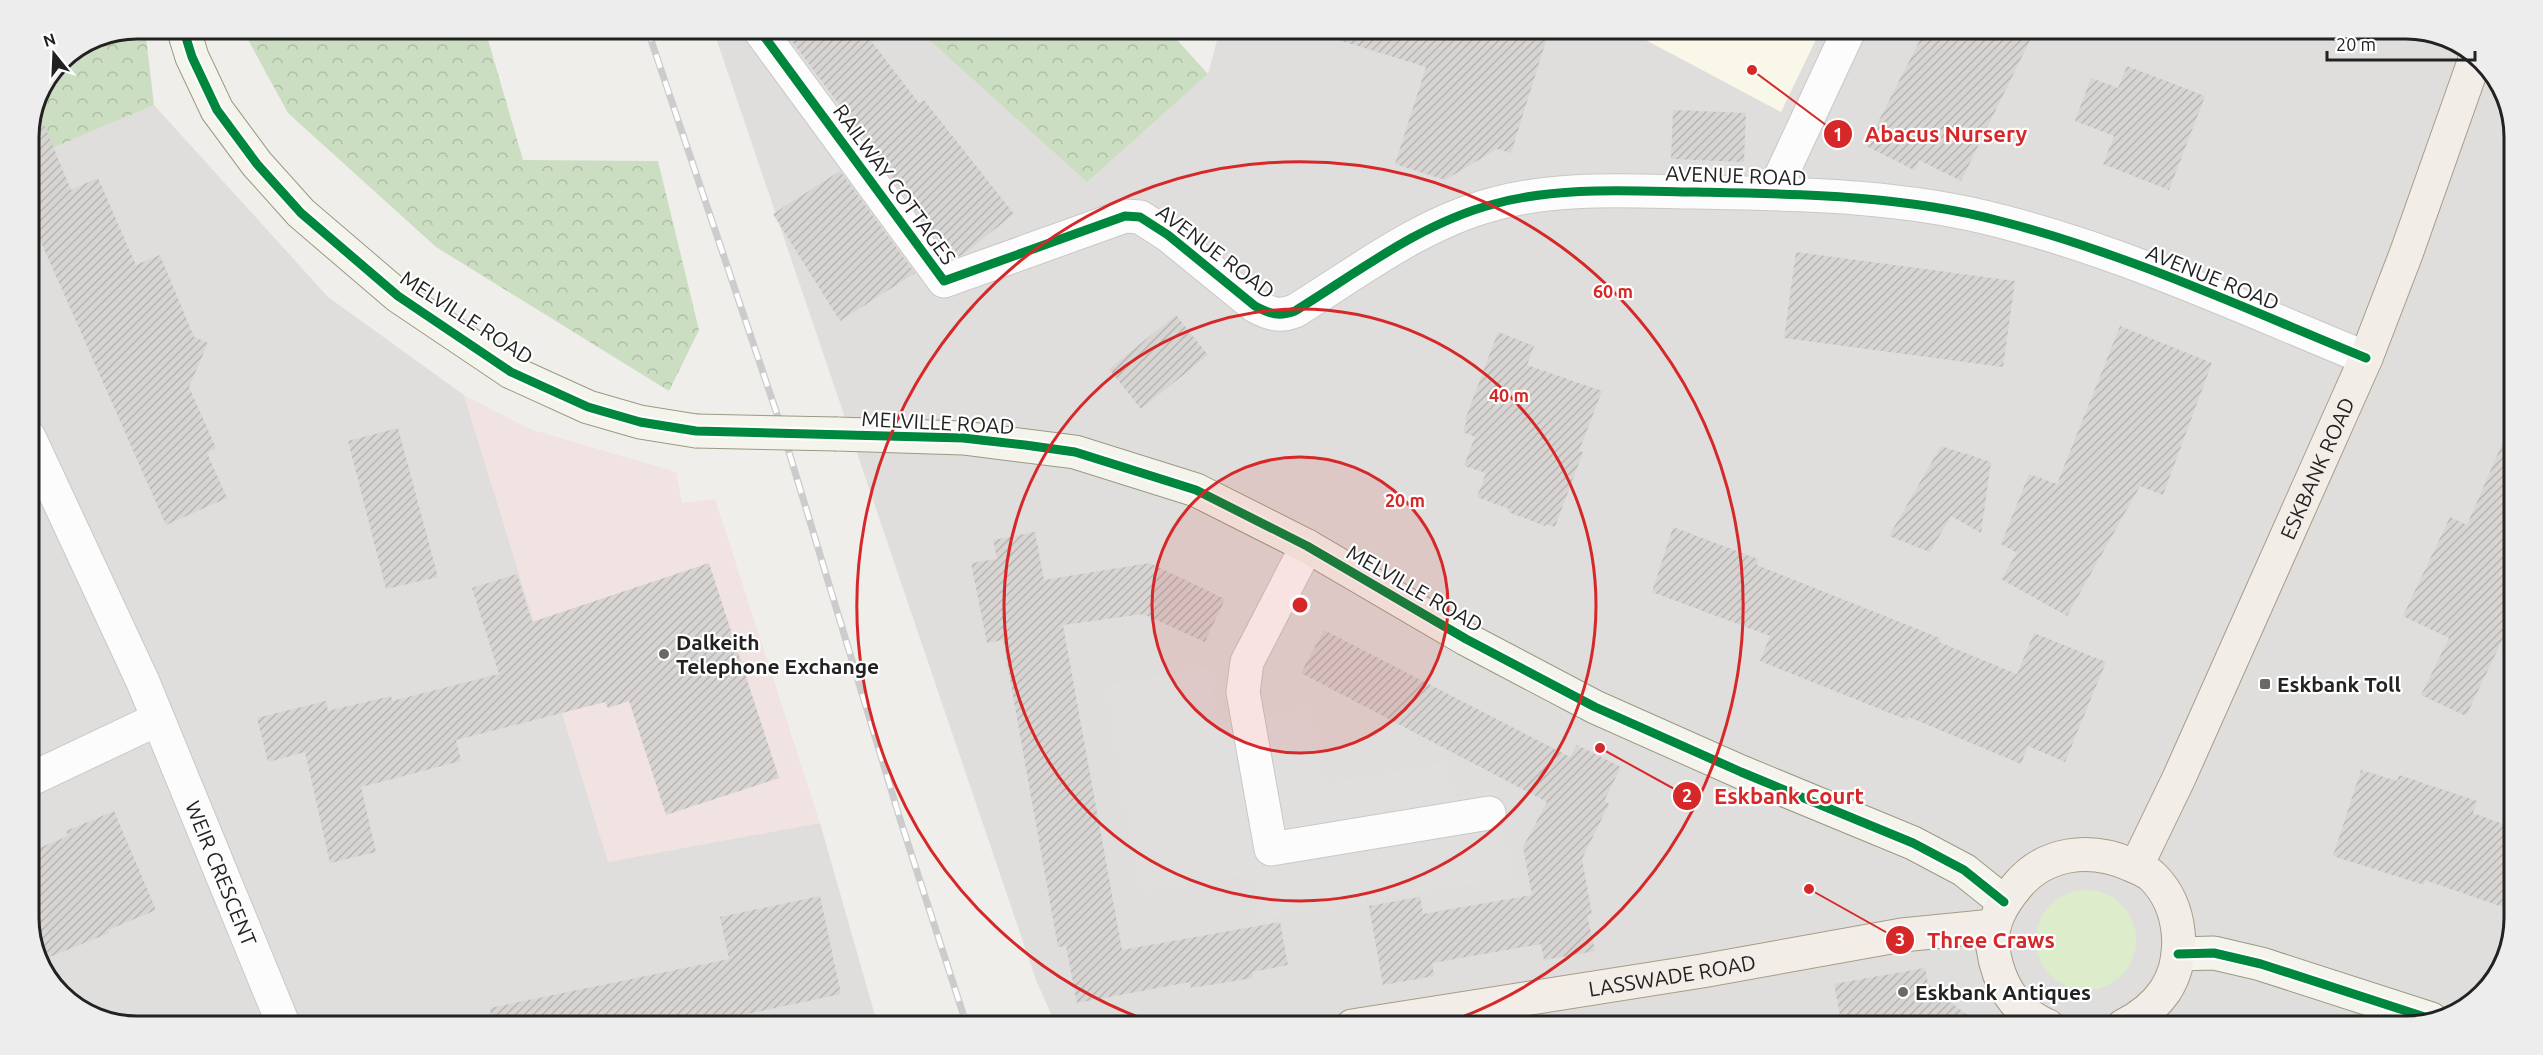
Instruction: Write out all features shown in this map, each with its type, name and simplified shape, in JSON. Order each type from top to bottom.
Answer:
[{"type":"main road","name":"MELVILLE ROAD","points":[[186,39],[192,57],[217,110],[257,164],[301,213],[398,296],[511,372],[578,403],[640,422],[696,431],[963,438],[1075,452],[1196,489],[1307,546],[1466,639],[1595,707],[1741,772],[1913,843],[1964,870],[1999,914]]},
{"type":"main road","name":"ESKBANK ROAD","points":[[2136,867],[2179,777],[2366,358],[2406,254],[2473,66]]},
{"type":"main road","points":[[2029,1016],[2012,998],[1998,974],[1993,946],[1999,914],[2019,883],[2035,869],[2059,857],[2085,853],[2112,856],[2152,876],[2165,892],[2174,912],[2179,932],[2174,973],[2165,991],[2143,1016]]},
{"type":"main road","name":"LASSWADE ROAD","points":[[1414,1016],[1702,970],[1902,935],[1999,914]]},
{"type":"main road","points":[[2178,954],[2214,953],[2261,964],[2419,1015]]},
{"type":"street","name":"RAILWAY COTTAGES","points":[[766,39],[944,281],[1125,216],[1140,217]]},
{"type":"street","points":[[1773,193],[1845,39]]},
{"type":"street","name":"AVENUE ROAD","points":[[1140,217],[1168,235],[1255,306],[1283,316],[1295,311],[1388,252],[1437,225],[1491,204],[1532,195],[1574,191],[1773,193],[1856,198],[1930,207],[1998,220],[2067,240],[2366,358]]},
{"type":"street","name":"WEIR CRESCENT","points":[[39,459],[159,719],[280,1016]]},
{"type":"street","points":[[1307,546],[1247,662],[1243,692],[1271,849],[1490,813]]},
{"type":"street","points":[[39,775],[159,719]]},
{"type":"shaded area","points":[[716,39],[928,39],[1087,181],[1208,74],[1217,39],[2406,39],[2444,46],[2466,59],[2488,82],[2494,93],[2504,130],[2504,918],[2497,956],[2480,983],[2461,1000],[2450,1006],[2432,1013],[2406,1016],[1052,1016],[1036,980]]},
{"type":"shaded area","points":[[1644,39],[1816,39],[1781,112]]},
{"type":"shaded area","points":[[154,105],[328,297],[464,395],[608,861],[820,823],[875,1016],[137,1016],[99,1009],[77,996],[59,978],[46,956],[39,925],[39,154]]},
{"type":"shaded area","points":[[464,395],[530,429],[676,472],[682,503],[715,499],[820,823],[608,862]]},
{"type":"shaded area","points":[[1208,667],[1218,724],[1310,709],[1323,784],[1446,763],[1452,798],[1497,790],[1512,877],[1261,918],[1254,873],[1140,892],[1106,685]]},
{"type":"green space","points":[[146,39],[154,105],[39,154],[42,111],[55,84],[84,84],[84,55],[99,46],[118,41]]},
{"type":"green space","points":[[248,39],[488,39],[523,160],[658,161],[699,330],[669,391],[436,247],[288,113]]},
{"type":"green space","points":[[928,39],[1176,39],[1208,74],[1087,182]]},
{"type":"green space","points":[[2086,890],[2105,894],[2121,905],[2132,921],[2136,940],[2132,959],[2121,975],[2105,986],[2086,990],[2067,986],[2051,975],[2040,959],[2036,940],[2040,921],[2051,905],[2067,894]]},
{"type":"building","points":[[790,39],[870,39],[919,103],[924,100],[1014,214],[962,255],[958,256],[953,249],[947,253]]},
{"type":"building","points":[[1335,39],[1547,39],[1511,153],[1497,149],[1445,180],[1395,164],[1426,67]]},
{"type":"building","points":[[1920,39],[2031,39],[1961,181],[1919,160],[1914,170],[1866,146]]},
{"type":"building","points":[[2127,66],[2205,96],[2169,190],[2103,164],[2114,136],[2075,121],[2091,78],[2118,88]]},
{"type":"building","points":[[1673,110],[1746,113],[1744,162],[1671,159]]},
{"type":"building","points":[[41,117],[71,190],[98,178],[136,265],[160,255],[194,337],[208,343],[189,387],[216,448],[207,453],[227,498],[166,525],[41,242],[39,243],[39,130]]},
{"type":"building","points":[[840,171],[915,273],[840,321],[773,214]]},
{"type":"building","points":[[1796,252],[2015,281],[2003,367],[1784,338]]},
{"type":"building","points":[[1176,315],[1208,355],[1141,409],[1109,369]]},
{"type":"building","points":[[2120,326],[2212,363],[2163,495],[2140,486],[2067,616],[2001,579],[2017,553],[2001,544],[2029,474],[2057,484]]},
{"type":"building","points":[[1498,332],[1534,346],[1527,365],[1602,391],[1579,451],[1583,452],[1555,527],[1546,524],[1545,526],[1508,512],[1509,509],[1477,497],[1486,473],[1464,466],[1475,437],[1463,432],[1467,420],[1465,420]]},
{"type":"building","points":[[398,428],[438,577],[386,589],[348,441]]},
{"type":"building","points":[[2504,439],[2504,636],[2466,716],[2421,695],[2449,638],[2403,616],[2450,517],[2467,525]]},
{"type":"building","points":[[1941,446],[1991,462],[1981,533],[1951,516],[1930,552],[1889,536]]},
{"type":"building","points":[[1673,527],[1758,559],[1757,565],[1940,638],[1939,642],[2017,674],[2034,633],[2106,662],[2065,762],[2028,746],[2021,764],[1909,717],[1907,720],[1760,661],[1770,636],[1652,592]]},
{"type":"building","points":[[1035,532],[1044,580],[1150,563],[1225,599],[1205,642],[1143,614],[1063,625],[1122,950],[1280,922],[1288,965],[1252,972],[1253,978],[1191,988],[1190,982],[1077,1003],[1066,946],[1058,947],[1003,640],[987,643],[971,563],[997,559],[993,540]]},
{"type":"building","points":[[709,563],[779,778],[666,815],[629,701],[608,708],[605,702],[456,740],[461,761],[361,787],[376,852],[330,863],[305,752],[268,762],[257,718],[326,701],[328,711],[391,696],[392,701],[499,674],[472,588],[517,574],[532,622]]},
{"type":"building","points":[[1324,630],[1570,757],[1577,745],[1621,767],[1604,801],[1609,804],[1582,859],[1592,914],[1587,915],[1595,951],[1544,960],[1541,944],[1432,963],[1434,976],[1383,985],[1369,906],[1420,897],[1423,914],[1532,895],[1523,847],[1547,802],[1301,673]]},
{"type":"building","points":[[2361,770],[2397,781],[2399,775],[2477,801],[2473,813],[2504,824],[2504,908],[2425,880],[2424,885],[2333,856]]},
{"type":"building","points":[[114,811],[156,910],[108,930],[109,933],[47,958],[39,925],[39,848],[68,836],[66,831]]},
{"type":"building","points":[[820,896],[841,994],[738,1016],[491,1016],[490,1008],[729,959],[720,917]]},
{"type":"building","points":[[1925,968],[1928,984],[1968,1016],[1840,1016],[1834,984]]},
{"type":"railway","points":[[651,39],[782,429],[900,819],[964,1016]]},
{"type":"cycle path","points":[[186,39],[192,57],[217,110],[257,164],[301,213],[398,296],[511,372],[588,407],[640,422],[696,431],[963,438],[1025,445],[1075,452],[1196,490],[1307,546],[1466,639],[1595,707],[1741,772],[1913,843],[1964,870],[2004,902]]},
{"type":"cycle path","points":[[766,39],[944,281],[1125,216],[1140,217],[1168,235],[1255,306],[1270,313],[1284,314],[1295,311],[1391,250],[1441,223],[1467,212],[1519,198],[1595,191],[1811,195],[1887,201],[1963,212],[2047,234],[2140,265],[2366,358]]},
{"type":"cycle path","points":[[2178,954],[2214,953],[2261,964],[2419,1015]]},
{"type":"place","name":"Abacus Nursery","points":[[1752,70]]},
{"type":"place","name":"Dalkeith Telephone Exchange","points":[[664,654]]},
{"type":"place","name":"Eskbank Toll","points":[[2265,684]]},
{"type":"place","name":"Eskbank Court","points":[[1600,748]]},
{"type":"place","name":"Three Craws","points":[[1809,889]]},
{"type":"place","name":"Eskbank Antiques","points":[[1903,992]]}]
